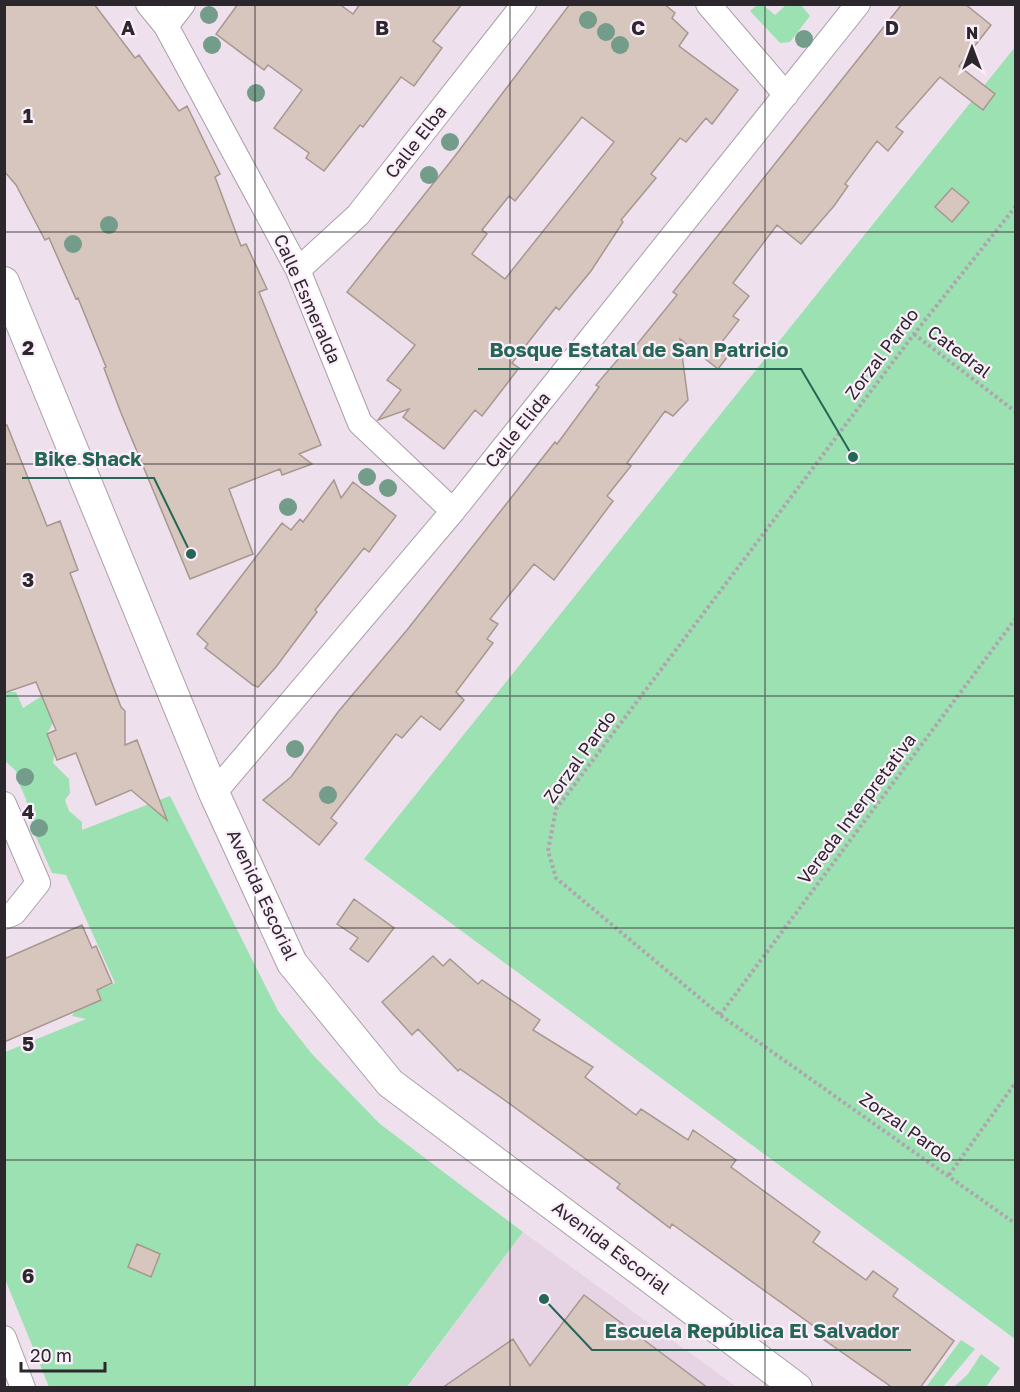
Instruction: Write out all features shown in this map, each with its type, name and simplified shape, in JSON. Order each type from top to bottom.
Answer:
[{"type":"street","name":"Calle Esmeralda","points":[[148,4],[166,26],[298,270],[360,423],[453,511]]},
{"type":"street","points":[[166,26],[183,4]]},
{"type":"street","name":"Calle Elba","points":[[298,270],[358,215],[524,4]]},
{"type":"street","points":[[708,4],[786,95]]},
{"type":"street","name":"Calle Elida","points":[[214,794],[453,511],[858,4]]},
{"type":"street","name":"Avenida Escorial","points":[[4,282],[214,794],[292,963],[390,1083],[797,1388]]},
{"type":"street","points":[[4,804],[38,883],[14,913],[4,917]]},
{"type":"street","points":[[4,1338],[23,1388]]},
{"type":"path","name":"Zorzal Pardo","points":[[1016,206],[914,334],[556,809],[548,851],[556,879],[720,1015],[1016,1224]]},
{"type":"path","name":"Catedral","points":[[914,334],[1016,412]]},
{"type":"path","name":"Vereda Interpretativa","points":[[720,1015],[1016,618]]},
{"type":"path","points":[[949,1175],[1016,1082]]},
{"type":"shaded area","points":[[523,1232],[737,1387],[407,1388]]},
{"type":"green space","points":[[757,5],[763,5],[775,15],[786,5],[801,5],[810,16],[790,42],[780,43],[750,11]]},
{"type":"green space","points":[[1015,47],[1015,1339],[364,859]]},
{"type":"green space","points":[[4,683],[8,692],[16,692],[23,708],[42,696],[62,706],[47,734],[55,748],[53,763],[69,779],[70,793],[65,800],[69,811],[82,822],[82,830],[170,796],[278,1011],[312,1054],[380,1124],[523,1232],[407,1387],[49,1387],[5,1279],[5,1052],[86,1019],[72,1016],[75,1011],[101,1000],[97,990],[115,983],[66,875],[52,873],[33,830],[26,799],[16,771],[5,761]]},
{"type":"green space","points":[[961,1340],[975,1349],[943,1387],[926,1387]]},
{"type":"green space","points":[[981,1354],[1000,1368],[986,1387],[954,1387],[968,1374]]},
{"type":"building","points":[[4,4],[94,4],[135,58],[139,55],[179,111],[187,106],[220,174],[215,177],[241,246],[246,244],[267,289],[259,292],[321,445],[299,454],[312,464],[282,475],[280,469],[229,489],[253,554],[190,579],[121,413],[104,368],[106,367],[78,298],[76,299],[49,238],[45,240],[16,185],[4,171]]},
{"type":"building","points":[[238,4],[339,4],[353,14],[360,4],[462,4],[433,41],[442,48],[414,86],[401,77],[363,127],[360,125],[324,171],[306,158],[309,153],[274,128],[302,90],[268,65],[264,70],[216,34]]},
{"type":"building","points":[[570,4],[664,4],[675,13],[672,18],[688,33],[679,46],[738,90],[712,124],[706,118],[686,142],[680,138],[651,174],[656,178],[621,220],[623,222],[591,271],[559,310],[556,307],[512,363],[519,368],[482,416],[475,410],[444,449],[403,417],[409,409],[378,420],[401,390],[387,380],[415,345],[347,292],[455,156]],"holes":[[[582,117],[614,142],[505,279],[472,254],[487,234],[482,230],[509,196],[515,201]]]},
{"type":"building","points":[[902,4],[965,4],[991,25],[959,66],[995,94],[983,110],[940,77],[896,127],[903,132],[888,151],[877,141],[845,184],[848,186],[834,206],[801,244],[777,225],[733,283],[749,296],[733,316],[739,320],[721,343],[732,351],[718,369],[680,339],[688,400],[673,416],[665,411],[627,463],[631,466],[607,496],[613,501],[554,580],[534,564],[490,619],[498,624],[487,639],[493,643],[456,692],[464,700],[440,730],[421,716],[402,738],[396,734],[331,818],[337,823],[319,845],[263,800],[291,777],[338,712],[407,630],[555,442],[557,444],[599,387],[596,385],[626,350],[630,353],[677,295],[673,292]]},
{"type":"building","points":[[952,188],[969,202],[952,222],[935,207]]},
{"type":"building","points":[[4,425],[7,425],[47,526],[60,521],[78,570],[70,573],[121,707],[125,711],[125,745],[137,740],[167,820],[131,790],[96,805],[76,753],[57,760],[47,734],[56,730],[36,682],[4,693]]},
{"type":"building","points":[[334,480],[341,498],[353,482],[396,516],[369,552],[364,548],[315,610],[317,612],[276,667],[258,687],[205,648],[208,644],[197,634],[282,523],[291,530],[300,519],[303,522]]},
{"type":"building","points":[[354,899],[394,928],[368,962],[350,949],[358,938],[337,924]]},
{"type":"building","points":[[82,925],[92,948],[96,946],[112,983],[97,990],[101,1000],[4,1042],[4,959]]},
{"type":"building","points":[[433,956],[443,966],[450,959],[478,984],[482,980],[540,1020],[533,1030],[593,1067],[585,1077],[636,1115],[641,1109],[688,1140],[693,1130],[736,1160],[731,1167],[820,1232],[813,1242],[866,1280],[873,1271],[898,1289],[893,1296],[954,1341],[920,1388],[893,1388],[823,1339],[826,1335],[672,1224],[670,1228],[617,1188],[620,1184],[460,1069],[458,1071],[418,1029],[412,1035],[382,1002]]},
{"type":"building","points":[[137,1244],[160,1254],[151,1277],[128,1267]]},
{"type":"building","points":[[584,1295],[708,1388],[442,1388],[513,1339],[530,1366]]},
{"type":"place","name":"Bosque Estatal de San Patricio","points":[[853,457]]},
{"type":"place","name":"Bike Shack","points":[[191,554]]},
{"type":"place","name":"Escuela República El Salvador","points":[[544,1299]]}]
